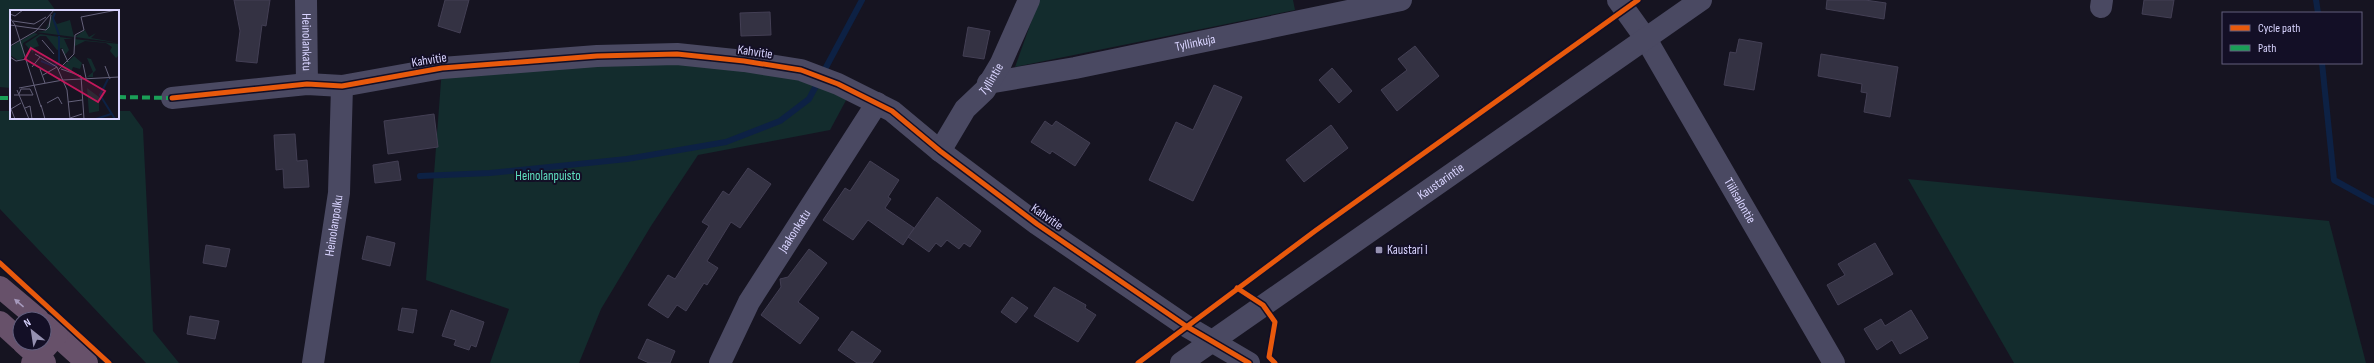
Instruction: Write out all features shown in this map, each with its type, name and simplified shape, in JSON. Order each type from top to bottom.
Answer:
[{"type":"highway","points":[[0,287],[28,311]]},
{"type":"highway","points":[[0,322],[12,333]]},
{"type":"highway","points":[[52,331],[87,363]]},
{"type":"street","name":"Heinolankatu","points":[[306,0],[307,84]]},
{"type":"street","name":"Tyllintie","points":[[940,151],[965,109],[985,90],[1001,63],[1029,0]]},
{"type":"street","name":"Tyllinkuja","points":[[988,83],[1075,68],[1401,0]]},
{"type":"street","points":[[1618,0],[1646,39]]},
{"type":"street","name":"Kaustarintie","points":[[1181,363],[1701,0]]},
{"type":"street","name":"Tiilisalontie","points":[[1646,39],[1834,363]]},
{"type":"street","name":"Kahvitie","points":[[172,98],[307,84],[342,86],[442,68],[597,56],[677,54],[744,61],[801,70],[838,84],[892,111],[940,151],[1037,224],[1186,326],[1249,363]]},
{"type":"street","name":"Heinolanpolku","points":[[313,363],[339,193],[342,86]]},
{"type":"street","name":"Jaakonkatu","points":[[720,363],[749,302],[877,103]]},
{"type":"green space","points":[[0,0],[48,0],[55,10],[10,10],[10,88],[0,87]]},
{"type":"green space","points":[[1039,0],[1293,0],[1295,10],[1015,67]]},
{"type":"green space","name":"Heinolanpuisto","points":[[677,54],[851,91],[830,130],[698,155],[651,226],[601,309],[579,363],[490,363],[509,309],[426,280],[442,68]]},
{"type":"green space","points":[[0,111],[10,111],[10,119],[119,119],[119,111],[130,111],[143,129],[153,331],[179,363],[146,363],[0,209]]},
{"type":"green space","points":[[1908,179],[2329,221],[2366,363],[2014,363]]},
{"type":"building","points":[[234,0],[270,0],[266,26],[262,25],[257,63],[236,61],[240,31]]},
{"type":"building","points":[[445,0],[469,0],[460,33],[438,26]]},
{"type":"building","points":[[1827,0],[1865,0],[1886,3],[1884,19],[1826,9]]},
{"type":"building","points":[[2144,0],[2174,0],[2171,18],[2142,14]]},
{"type":"building","points":[[770,12],[771,35],[741,36],[740,13]]},
{"type":"building","points":[[968,27],[990,31],[984,59],[963,56]]},
{"type":"building","points":[[1739,39],[1762,43],[1754,90],[1724,85],[1730,52],[1736,53]]},
{"type":"building","points":[[1415,46],[1439,76],[1397,111],[1381,90],[1407,70],[1398,59]]},
{"type":"building","points":[[1821,54],[1898,67],[1890,117],[1864,112],[1867,93],[1861,92],[1862,84],[1818,76]]},
{"type":"building","points":[[1332,68],[1352,91],[1339,103],[1319,80]]},
{"type":"building","points":[[1214,85],[1242,97],[1193,201],[1149,180],[1176,122],[1193,130]]},
{"type":"building","points":[[434,114],[438,147],[388,154],[384,121]]},
{"type":"building","points":[[1045,121],[1052,126],[1056,121],[1090,143],[1075,166],[1052,151],[1050,154],[1031,142]]},
{"type":"building","points":[[1331,125],[1348,148],[1304,182],[1286,160]]},
{"type":"building","points":[[295,134],[297,161],[307,160],[309,187],[284,188],[283,169],[276,170],[274,135]]},
{"type":"building","points":[[398,161],[401,180],[375,183],[373,165]]},
{"type":"building","points":[[870,161],[899,180],[888,197],[891,199],[885,208],[914,228],[903,245],[868,220],[853,240],[823,220],[845,188],[850,191]]},
{"type":"building","points":[[748,168],[771,184],[740,228],[731,222],[707,261],[718,268],[707,285],[704,283],[686,311],[677,305],[668,318],[648,305],[668,275],[675,279],[709,226],[702,222],[723,191],[729,195]]},
{"type":"building","points":[[937,197],[981,231],[970,247],[964,243],[959,249],[947,240],[941,247],[936,243],[929,252],[908,237]]},
{"type":"building","points":[[367,236],[395,243],[390,266],[362,259]]},
{"type":"building","points":[[1875,243],[1893,274],[1838,305],[1827,285],[1845,275],[1838,264]]},
{"type":"building","points":[[206,245],[230,249],[226,267],[203,263]]},
{"type":"building","points":[[809,249],[827,263],[798,302],[819,318],[800,344],[761,315],[781,287],[780,279],[788,277]]},
{"type":"building","points":[[1054,287],[1086,305],[1085,308],[1096,315],[1078,342],[1034,316]]},
{"type":"building","points":[[1012,297],[1028,308],[1016,323],[1001,312]]},
{"type":"building","points":[[402,308],[417,310],[413,333],[398,330]]},
{"type":"building","points":[[451,310],[484,322],[476,347],[471,345],[469,350],[454,345],[456,340],[442,336]]},
{"type":"building","points":[[1911,310],[1928,338],[1900,354],[1892,340],[1877,350],[1864,329],[1881,319],[1885,326]]},
{"type":"building","points":[[190,316],[219,321],[215,339],[187,334]]},
{"type":"building","points":[[852,331],[881,351],[872,363],[857,363],[838,350]]},
{"type":"building","points":[[647,339],[675,351],[670,363],[649,363],[638,358]]},
{"type":"waterway","points":[[420,176],[490,173],[627,159],[726,142],[780,121],[809,99],[862,0]]},
{"type":"waterway","points":[[2316,0],[2318,12]]},
{"type":"waterway","points":[[2322,64],[2334,180],[2374,202]]},
{"type":"marked path","points":[[119,97],[172,98]]},
{"type":"marked path","points":[[0,98],[10,98]]},
{"type":"cycle path","points":[[1138,363],[1315,231],[1638,0]]},
{"type":"cycle path","points":[[172,98],[307,84],[342,86],[442,68],[597,56],[677,54],[744,61],[801,70],[838,84],[892,111],[940,151],[1037,224],[1186,326],[1249,363]]},
{"type":"cycle path","points":[[0,263],[109,363]]},
{"type":"cycle path","points":[[1237,288],[1263,305],[1275,322],[1269,357],[1275,363]]},
{"type":"place","name":"Kaustari I","points":[[1379,250]]}]
